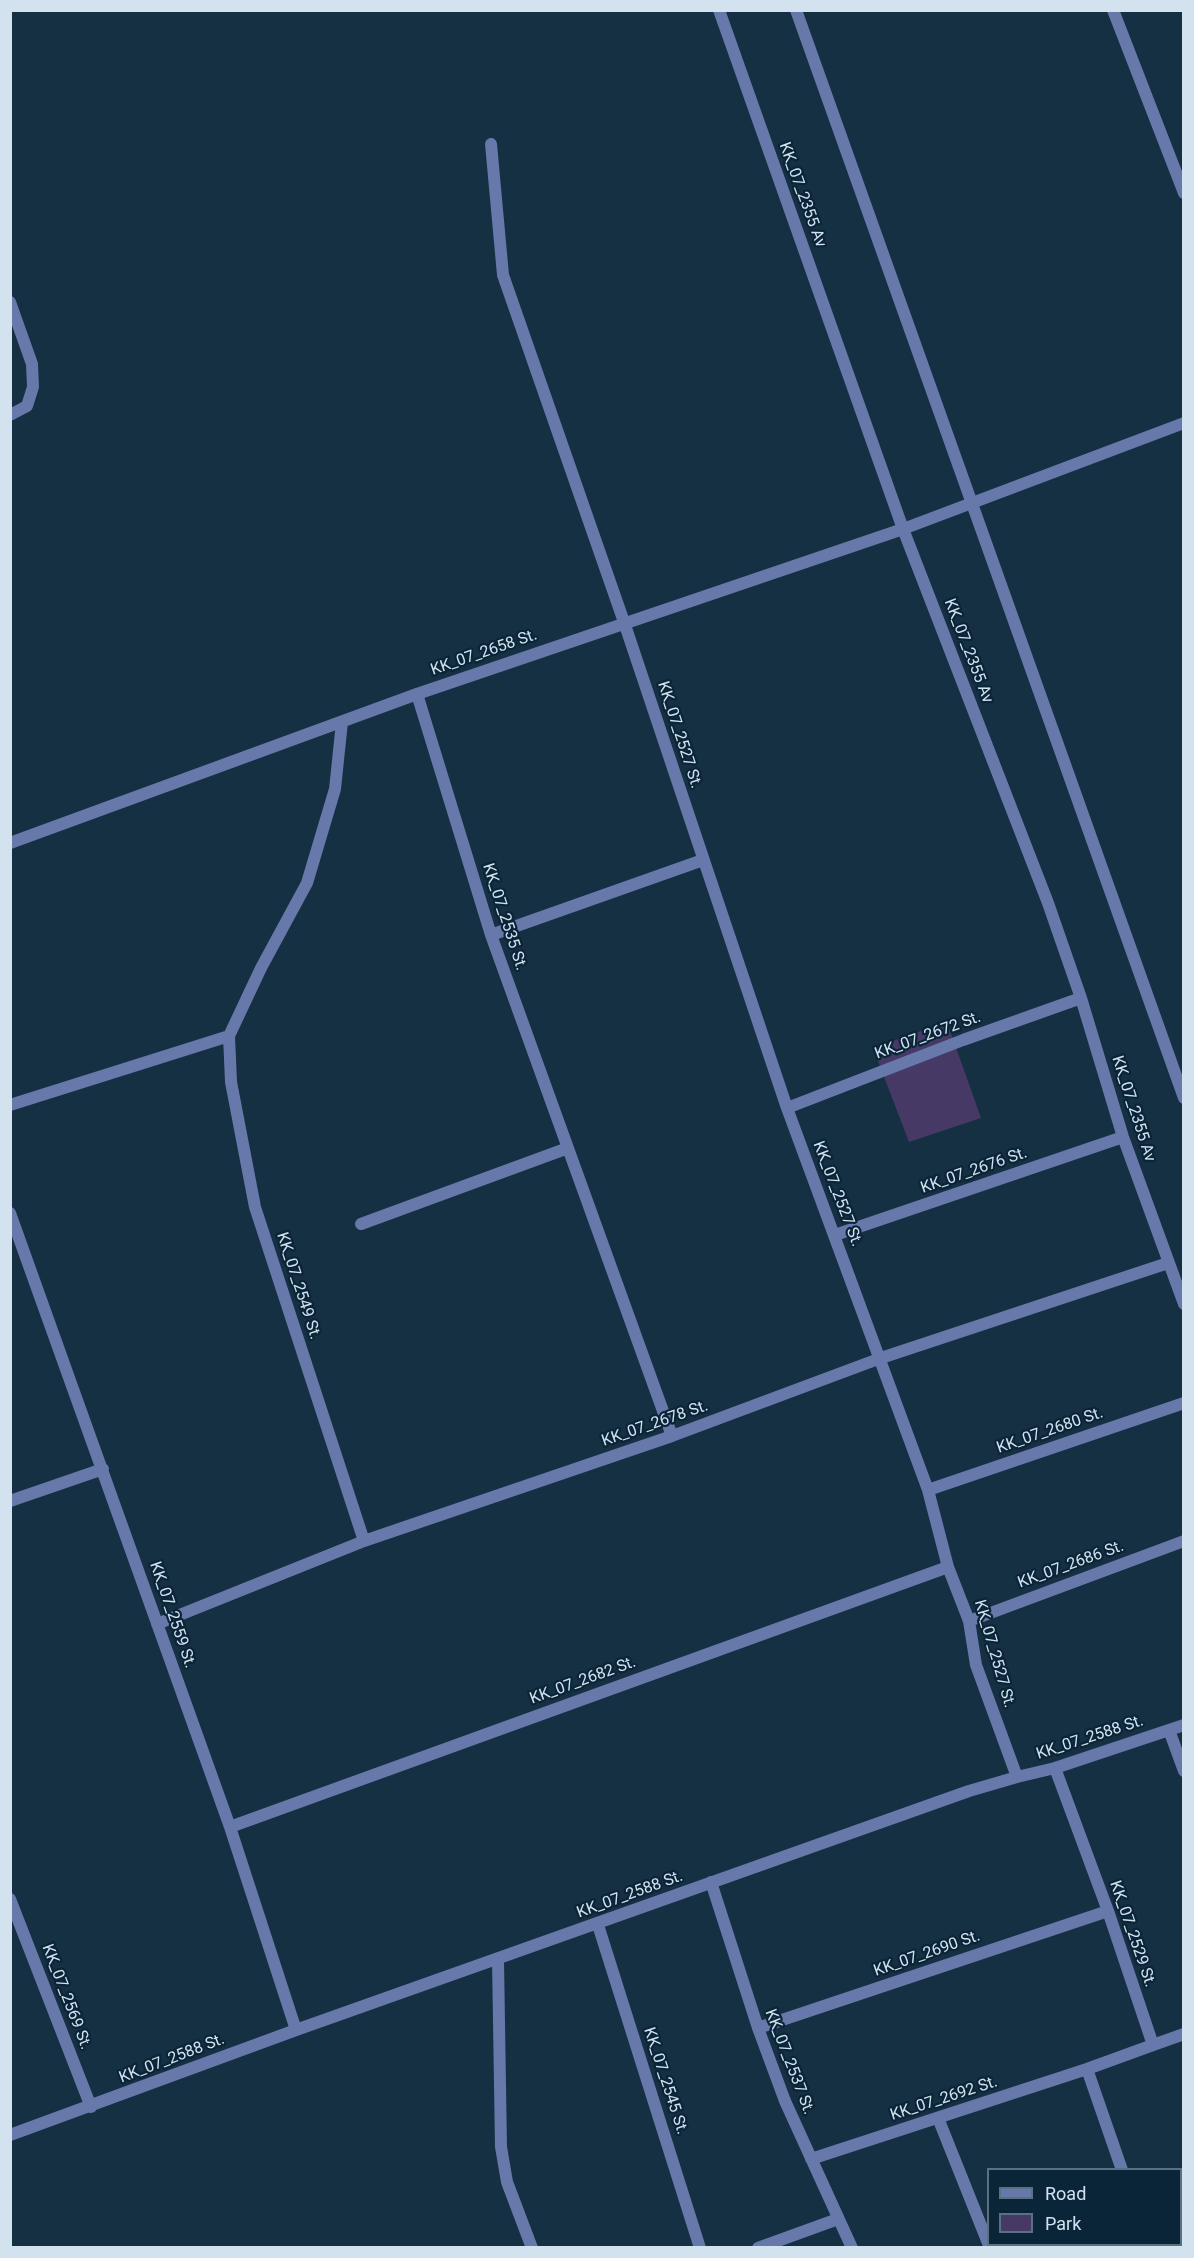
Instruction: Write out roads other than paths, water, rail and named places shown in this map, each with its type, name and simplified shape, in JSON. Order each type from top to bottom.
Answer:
[{"type":"street","name":"KK_07_2355 Av","points":[[719,10],[903,529],[1048,903],[1081,998],[1123,1137],[1184,1304]]},
{"type":"street","points":[[796,10],[1184,1098]]},
{"type":"street","points":[[1113,10],[1184,193]]},
{"type":"street","name":"KK_07_2527 St.","points":[[491,144],[503,275],[624,622],[787,1108],[928,1490],[948,1567],[969,1621],[976,1665],[1017,1777]]},
{"type":"street","points":[[10,302],[32,364],[33,387],[27,406],[10,415]]},
{"type":"street","name":"KK_07_2658 St.","points":[[10,843],[417,694],[903,529],[1184,423]]},
{"type":"street","name":"KK_07_2535 St.","points":[[417,694],[491,935],[672,1436]]},
{"type":"street","points":[[10,1105],[229,1036],[261,968],[307,883],[336,789],[342,722]]},
{"type":"street","points":[[491,935],[703,860]]},
{"type":"street","name":"KK_07_2672 St.","points":[[787,1108],[963,1040],[1081,998]]},
{"type":"street","name":"KK_07_2549 St.","points":[[229,1036],[231,1082],[255,1207],[364,1541]]},
{"type":"street","name":"KK_07_2676 St.","points":[[835,1235],[1123,1137]]},
{"type":"street","points":[[361,1224],[568,1148]]},
{"type":"street","name":"KK_07_2559 St.","points":[[10,1213],[230,1827],[296,2030]]},
{"type":"street","name":"KK_07_2678 St.","points":[[157,1624],[364,1541],[672,1436],[881,1358],[1168,1263]]},
{"type":"street","name":"KK_07_2680 St.","points":[[928,1490],[1184,1403]]},
{"type":"street","points":[[10,1501],[103,1469]]},
{"type":"street","name":"KK_07_2686 St.","points":[[969,1621],[1184,1541]]},
{"type":"street","name":"KK_07_2682 St.","points":[[230,1827],[948,1567]]},
{"type":"street","name":"KK_07_2588 St.","points":[[10,2135],[296,2030],[969,1791],[1055,1768],[1184,1725]]},
{"type":"street","points":[[1169,1730],[1184,1771]]},
{"type":"street","name":"KK_07_2529 St.","points":[[1055,1768],[1108,1911],[1153,2045]]},
{"type":"street","name":"KK_07_2537 St.","points":[[711,1882],[758,2028],[785,2101],[852,2247]]},
{"type":"street","name":"KK_07_2569 St.","points":[[11,1899],[91,2107]]},
{"type":"street","name":"KK_07_2690 St.","points":[[758,2028],[1108,1911]]},
{"type":"street","name":"KK_07_2545 St.","points":[[598,1924],[700,2247]]},
{"type":"street","points":[[498,1960],[501,2147],[507,2182],[532,2247]]},
{"type":"street","points":[[1122,2168],[1087,2069],[1184,2034]]},
{"type":"street","name":"KK_07_2692 St.","points":[[811,2159],[1087,2069]]},
{"type":"street","points":[[938,2118],[987,2240]]},
{"type":"street","points":[[758,2247],[838,2219]]}]
